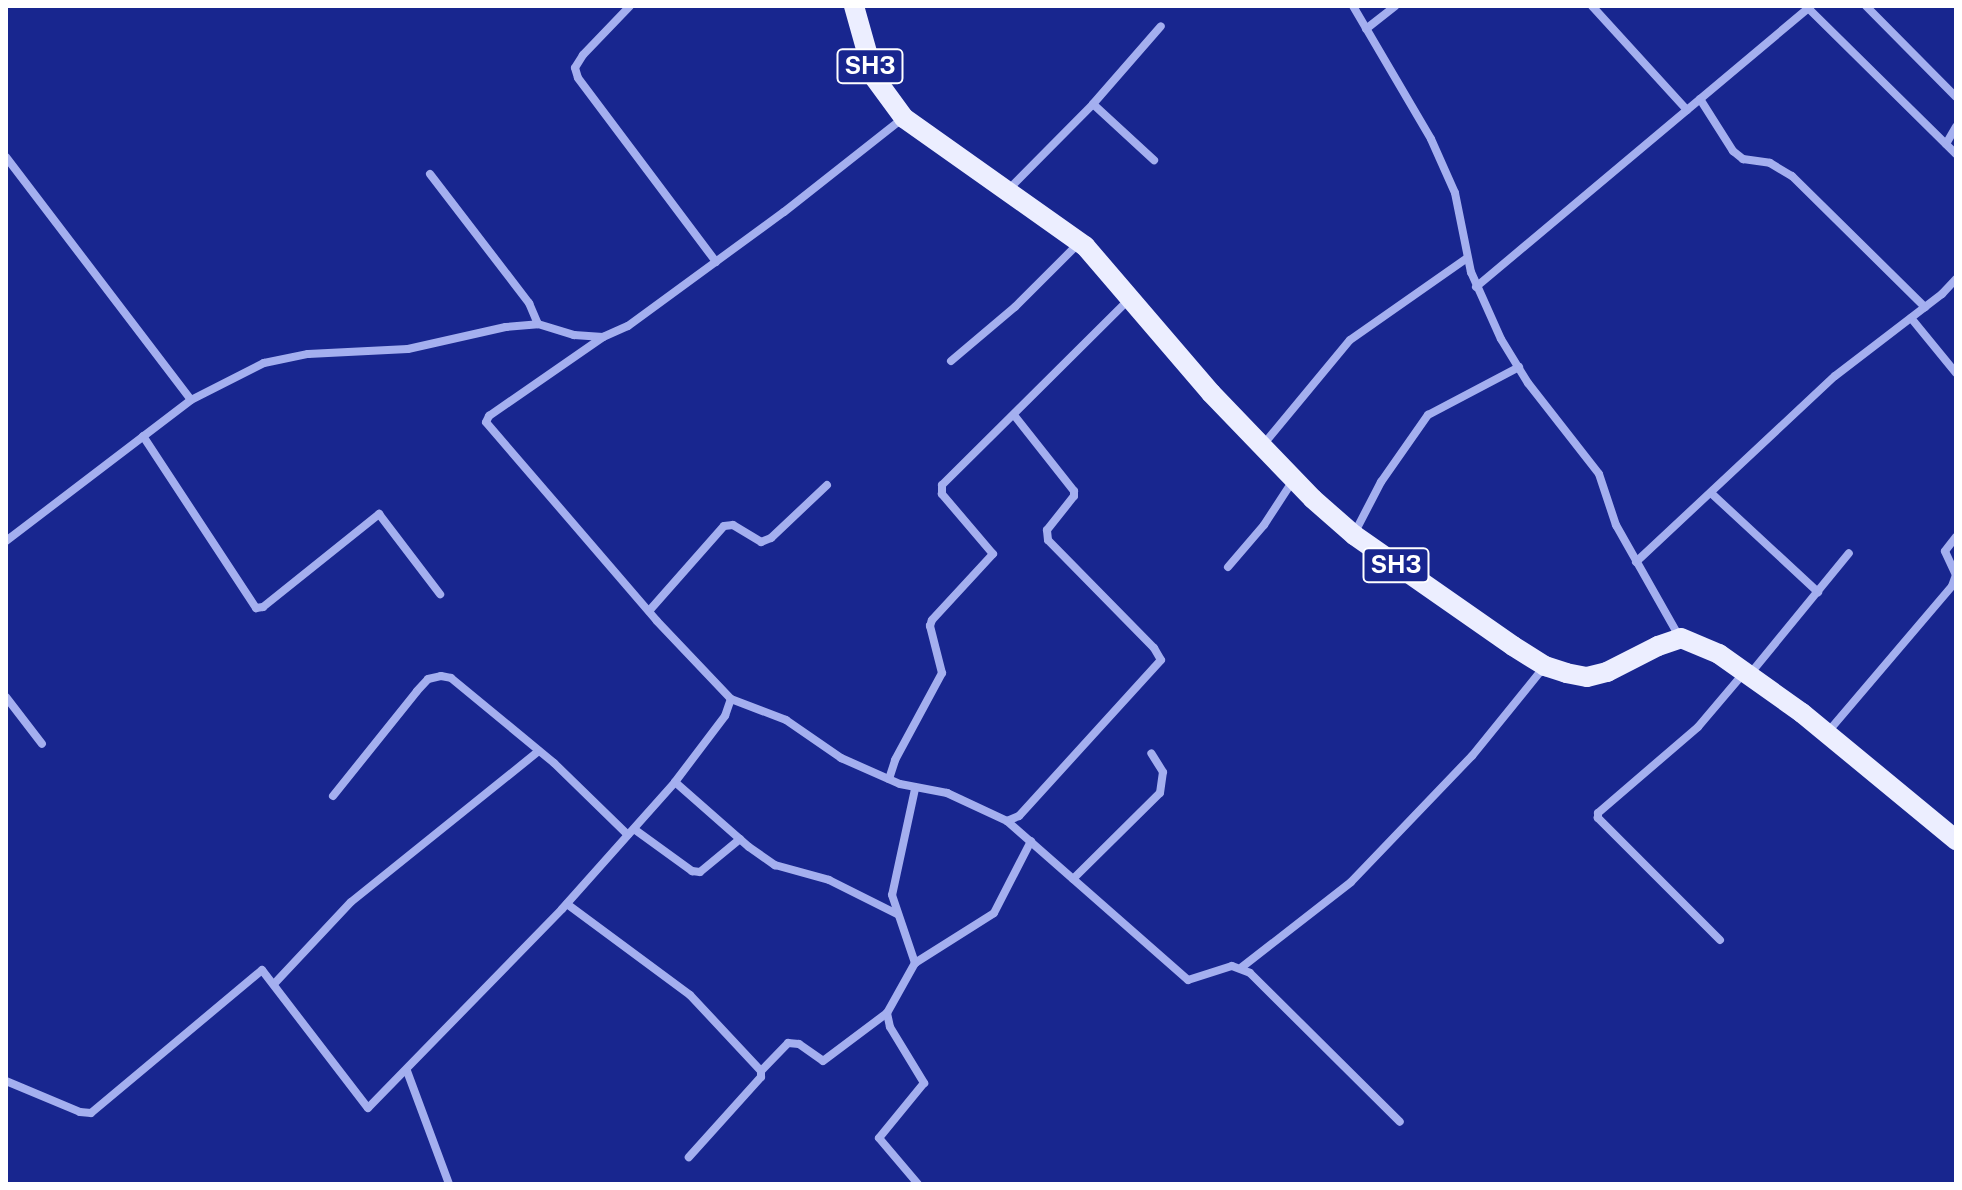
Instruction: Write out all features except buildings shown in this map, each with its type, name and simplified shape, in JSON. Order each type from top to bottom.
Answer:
[{"type":"main road","name":"SH3","points":[[854,6],[874,77],[904,118],[1080,242],[1106,267],[1181,361],[1294,479],[1354,535],[1472,619],[1545,666],[1587,677],[1607,672],[1681,638]]},
{"type":"main road","points":[[1681,638],[1719,654],[1747,673],[1827,733],[1956,840]]},
{"type":"street","points":[[630,6],[579,61],[575,68],[578,78],[716,262]]},
{"type":"street","points":[[1353,6],[1431,139],[1455,193],[1467,258],[1476,287],[1519,367],[1599,474],[1616,525],[1681,638]]},
{"type":"street","points":[[1366,29],[1395,6]]},
{"type":"street","points":[[1592,6],[1687,110]]},
{"type":"street","points":[[1866,6],[1956,97]]},
{"type":"street","points":[[1476,287],[1809,7],[1956,154]]},
{"type":"street","points":[[1007,191],[1093,104],[1161,26]]},
{"type":"street","points":[[1700,99],[1733,151],[1743,159],[1770,163],[1792,176],[1925,307]]},
{"type":"street","points":[[1093,104],[1154,160]]},
{"type":"street","points":[[904,118],[716,262],[628,326],[603,337],[489,416],[486,422],[649,611],[731,699],[786,720],[841,758],[915,789],[947,793],[1007,821],[1188,980],[1232,966],[1242,967],[1400,1122]]},
{"type":"street","points":[[1946,144],[1956,127]]},
{"type":"street","points":[[6,157],[191,400]]},
{"type":"street","points":[[430,174],[529,303],[538,324]]},
{"type":"street","points":[[951,361],[1015,307],[1080,242]]},
{"type":"street","points":[[1262,446],[1350,340],[1467,258]]},
{"type":"street","points":[[1636,562],[1835,376],[1925,307],[1956,279]]},
{"type":"street","points":[[889,779],[895,760],[942,673],[930,626],[932,620],[993,554],[942,494],[942,485],[1130,298]]},
{"type":"street","points":[[1911,318],[1956,373]]},
{"type":"street","points":[[6,541],[191,400],[264,363],[308,354],[408,349],[477,332],[538,324],[574,335],[603,337]]},
{"type":"street","points":[[1354,535],[1381,482],[1428,415],[1519,367]]},
{"type":"street","points":[[1007,821],[1019,816],[1161,660],[1154,648],[1048,540],[1047,530],[1074,496],[1074,491],[1014,415]]},
{"type":"street","points":[[143,436],[256,608],[263,607],[379,514],[440,594]]},
{"type":"street","points":[[1228,567],[1264,525],[1294,479]]},
{"type":"street","points":[[649,611],[724,526],[733,525],[761,542],[771,538],[827,485]]},
{"type":"street","points":[[1711,493],[1818,592]]},
{"type":"street","points":[[1827,733],[1952,586],[1956,575],[1945,551],[1956,537]]},
{"type":"street","points":[[1720,940],[1598,818],[1598,813],[1698,727],[1849,553]]},
{"type":"street","points":[[1242,967],[1351,882],[1472,756],[1545,666]]},
{"type":"street","points":[[333,796],[417,691],[428,679],[441,676],[451,678],[631,832],[692,871],[700,872],[740,839]]},
{"type":"street","points":[[6,697],[9,708],[42,744]]},
{"type":"street","points":[[6,1081],[80,1112],[91,1113],[256,971],[266,973],[363,1105],[368,1108],[375,1105],[567,904],[675,782],[725,716],[731,699]]},
{"type":"street","points":[[274,984],[351,902],[539,751]]},
{"type":"street","points":[[1073,879],[1160,793],[1164,784],[1163,772],[1151,753]]},
{"type":"street","points":[[675,782],[775,865],[829,880],[897,914]]},
{"type":"street","points":[[915,789],[892,895],[915,963]]},
{"type":"street","points":[[761,1071],[788,1043],[799,1044],[823,1061],[887,1013],[915,963],[994,913],[1031,841]]},
{"type":"street","points":[[567,904],[690,995],[761,1071],[761,1077],[689,1157]]},
{"type":"street","points":[[887,1013],[890,1027],[924,1083],[879,1138],[918,1184]]},
{"type":"street","points":[[407,1071],[449,1184]]}]
